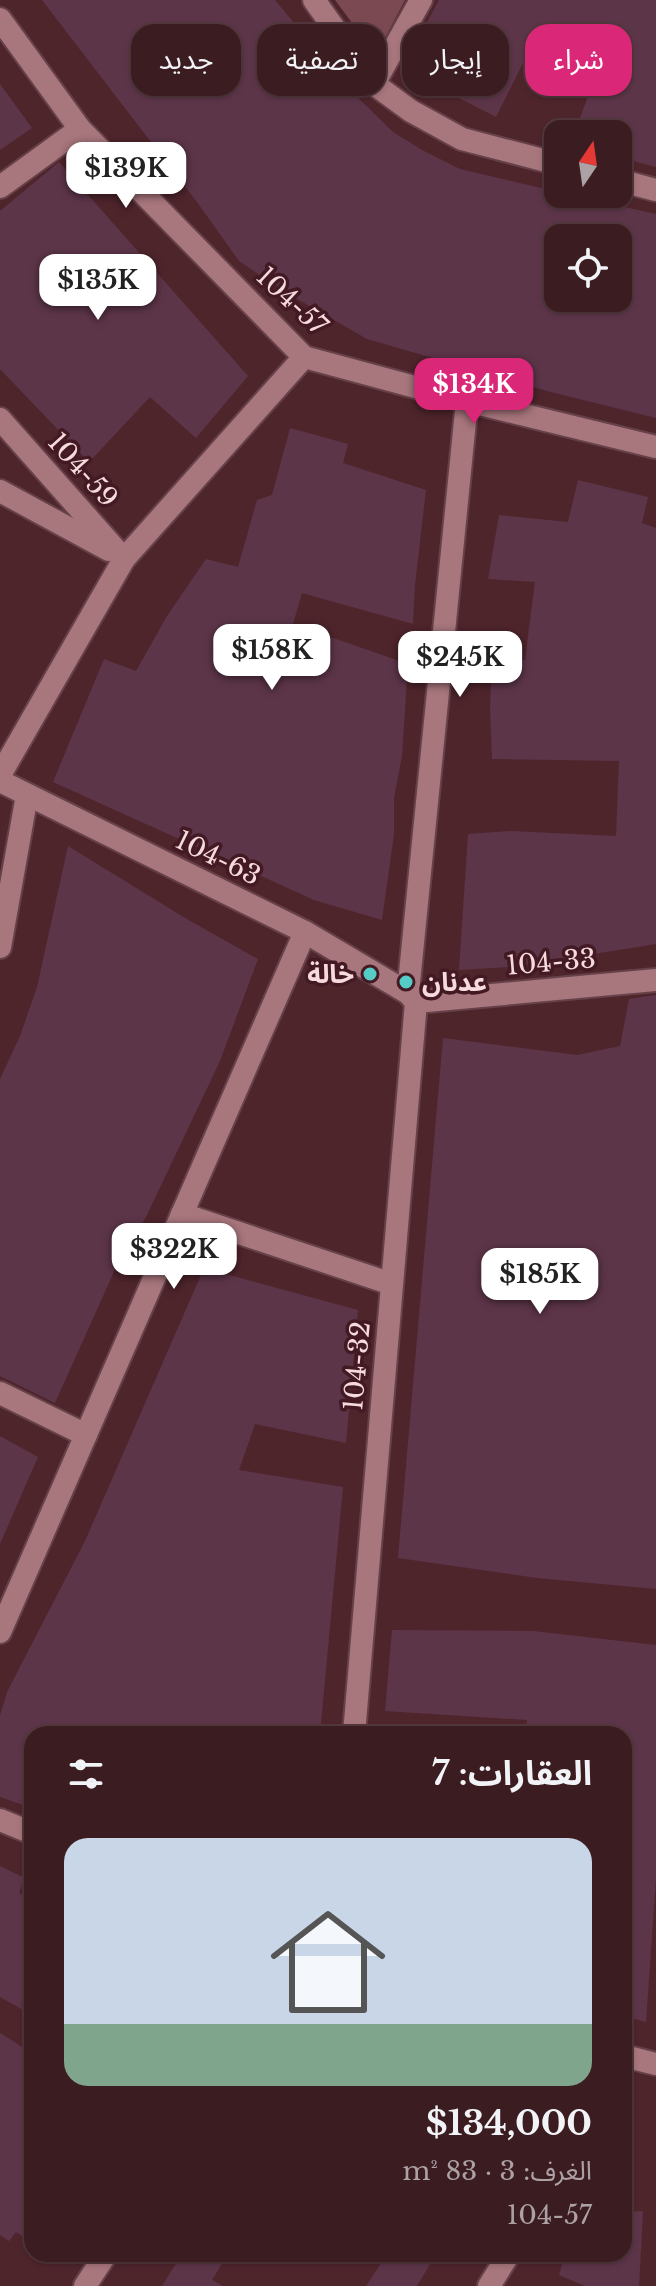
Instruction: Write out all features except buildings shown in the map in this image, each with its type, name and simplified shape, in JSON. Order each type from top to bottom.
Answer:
[{"type":"street","points":[[314,0],[331,24]]},
{"type":"street","points":[[386,63],[421,0]]},
{"type":"street","name":"104-57","points":[[0,19],[80,129],[304,357],[656,447]]},
{"type":"street","points":[[386,93],[411,111],[462,139],[544,160]]},
{"type":"street","points":[[0,187],[80,129]]},
{"type":"street","points":[[632,184],[656,190]]},
{"type":"street","points":[[0,775],[124,559],[304,357]]},
{"type":"street","name":"104-32","points":[[355,1726],[392,1284],[412,997],[467,401]]},
{"type":"street","name":"104-59","points":[[0,419],[124,559]]},
{"type":"street","points":[[0,491],[124,559]]},
{"type":"street","name":"104-63","points":[[0,781],[305,932],[412,997]]},
{"type":"street","points":[[0,947],[27,795]]},
{"type":"street","points":[[0,1632],[305,932]]},
{"type":"street","name":"104-33","points":[[412,997],[656,980]]},
{"type":"street","points":[[182,1214],[392,1284]]},
{"type":"street","points":[[0,1393],[86,1435]]},
{"type":"street","points":[[0,1820],[24,1830]]},
{"type":"street","points":[[632,2060],[656,2064]]},
{"type":"street","points":[[85,2286],[101,2262]]},
{"type":"street","points":[[489,2286],[504,2262]]},
{"type":"shaded area","points":[[335,0],[405,0],[386,36],[386,24],[353,24]]},
{"type":"place","name":"خالة","points":[[370,974]]},
{"type":"place","name":"عدنان","points":[[406,982]]}]
